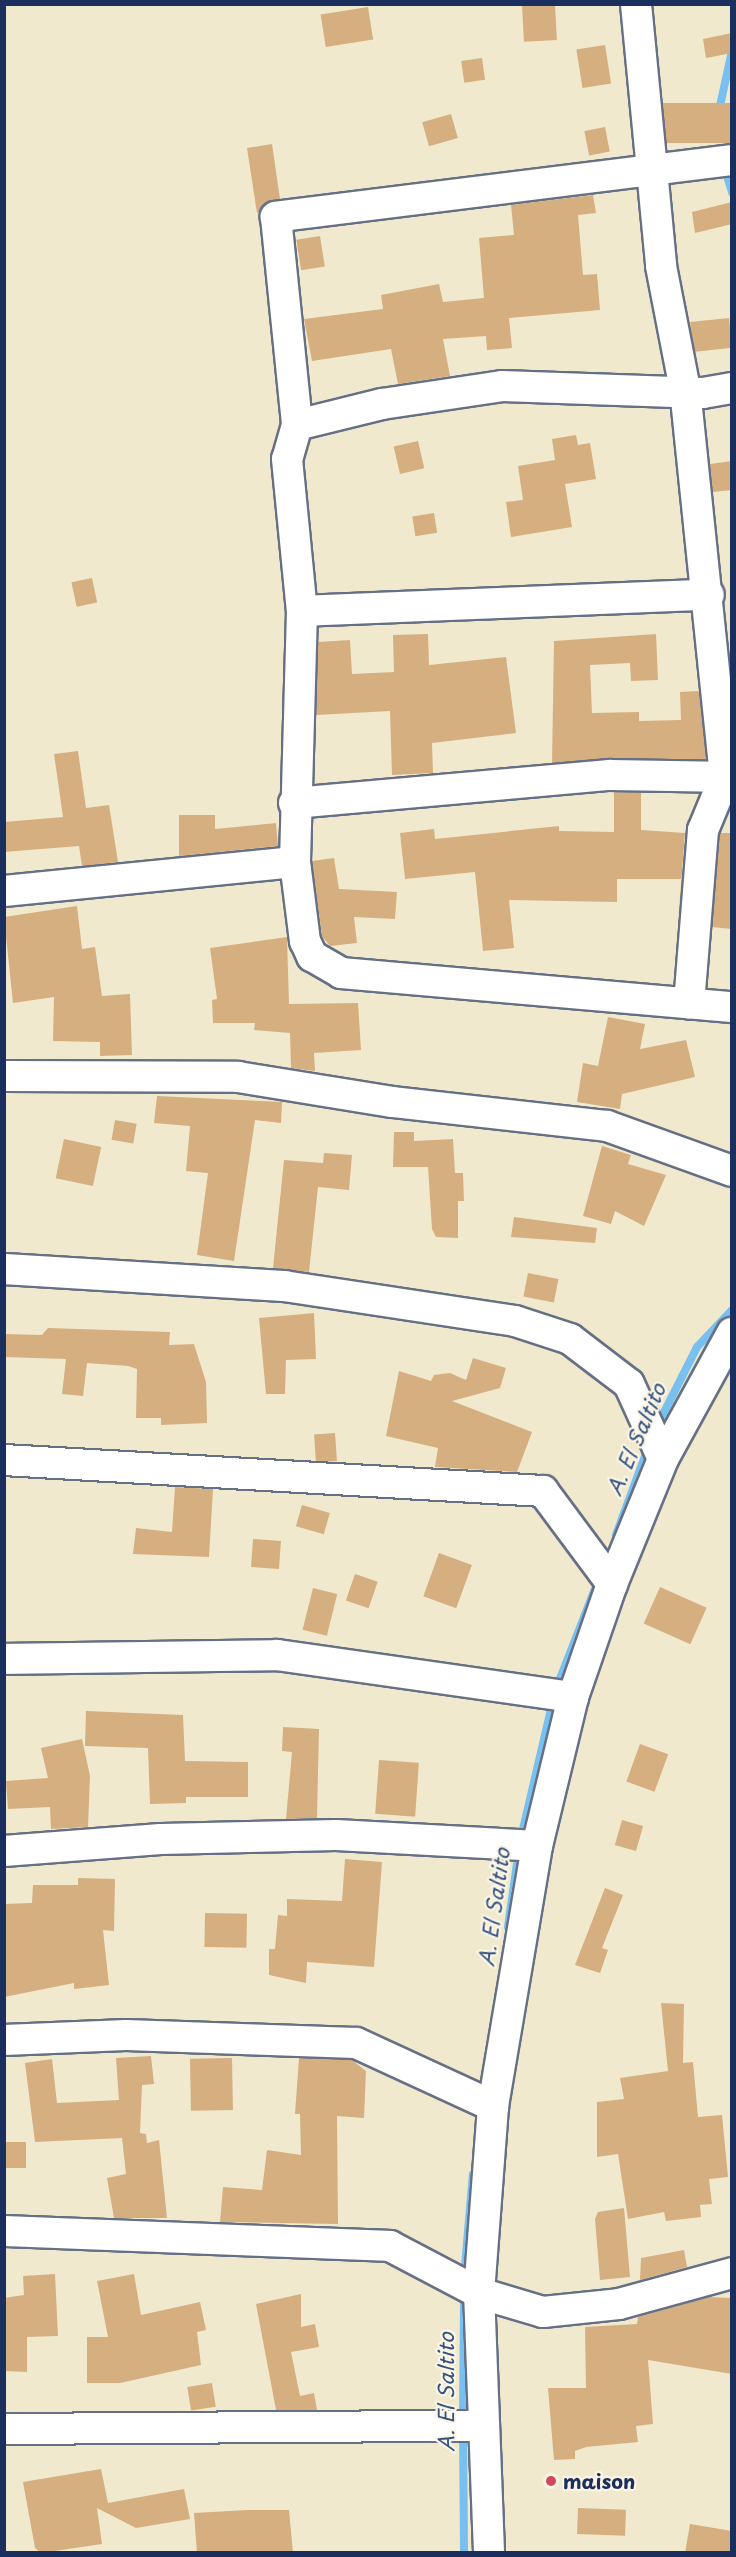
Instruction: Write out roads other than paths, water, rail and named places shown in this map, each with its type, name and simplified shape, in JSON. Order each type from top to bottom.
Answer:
[{"type":"street","points":[[636,4],[650,171],[661,266],[685,389],[728,777],[703,830],[689,1004]]},
{"type":"street","points":[[732,160],[276,217],[297,425],[287,459],[302,611],[294,802],[295,862],[305,941],[323,966],[341,973],[732,1006]]},
{"type":"street","points":[[297,425],[382,404],[502,386],[732,388]]},
{"type":"street","points":[[302,611],[709,594]]},
{"type":"street","points":[[294,802],[610,775],[728,777]]},
{"type":"street","points":[[4,891],[295,862]]},
{"type":"street","points":[[4,1076],[238,1077],[393,1102],[607,1126],[732,1171]]},
{"type":"street","points":[[4,1269],[284,1286],[515,1321],[570,1338],[629,1383],[663,1459]]},
{"type":"street","points":[[489,2553],[481,2426],[479,2293],[494,2106],[537,1846],[573,1696],[612,1584],[663,1459],[732,1333]]},
{"type":"street","points":[[4,1460],[543,1491],[612,1584]]},
{"type":"street","points":[[4,1659],[277,1654],[573,1696]]},
{"type":"street","points":[[4,1851],[160,1839],[336,1835],[537,1846]]},
{"type":"street","points":[[4,2040],[126,2035],[356,2043],[494,2106]]},
{"type":"street","points":[[4,2231],[390,2246],[479,2293],[543,2312],[580,2311],[732,2273]]},
{"type":"street","points":[[4,2429],[481,2426]]},
{"type":"waterway","name":"A. El Saltito","points":[[718,115],[732,51]]},
{"type":"waterway","name":"A. El Saltito","points":[[724,166],[732,193]]},
{"type":"waterway","name":"A. El Saltito","points":[[657,1426],[697,1347],[732,1310]]},
{"type":"waterway","name":"A. El Saltito","points":[[616,1535],[648,1448]]},
{"type":"waterway","name":"A. El Saltito","points":[[556,1689],[595,1589]]},
{"type":"waterway","name":"A. El Saltito","points":[[521,1838],[553,1701]]},
{"type":"waterway","name":"A. El Saltito","points":[[508,1927],[519,1850]]},
{"type":"waterway","name":"A. El Saltito","points":[[464,2278],[473,2174]]},
{"type":"waterway","name":"A. El Saltito","points":[[463,2419],[464,2293]]},
{"type":"waterway","name":"A. El Saltito","points":[[463,2431],[464,2552]]},
{"type":"place","name":"maison","points":[[551,2481]]}]
